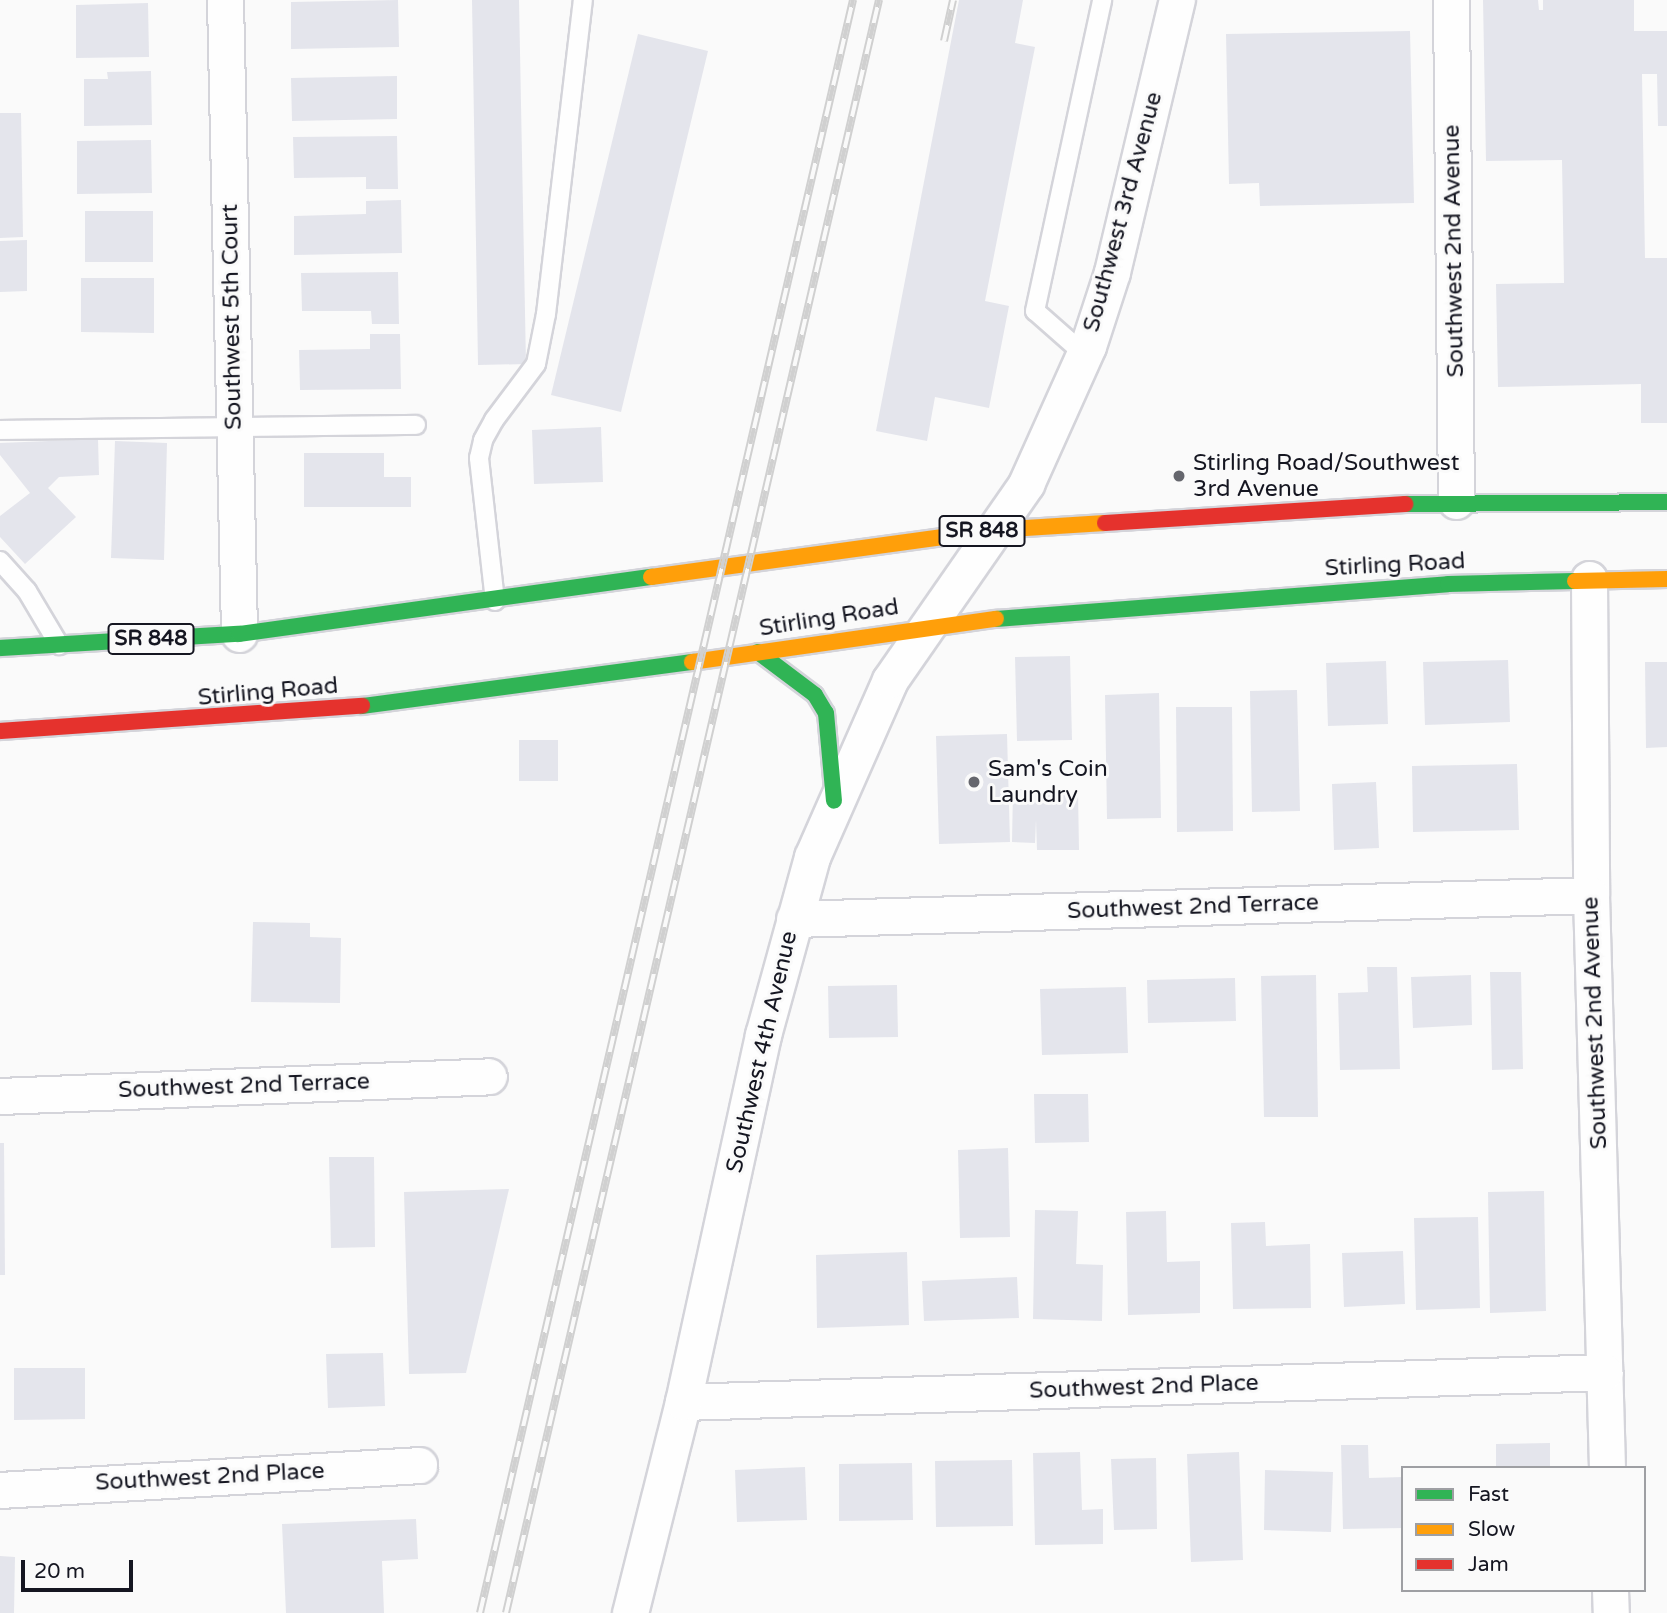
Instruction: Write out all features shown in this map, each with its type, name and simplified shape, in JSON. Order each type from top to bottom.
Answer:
[{"type":"main road","name":"SR 848","points":[[0,648],[239,634],[495,601],[749,560],[994,530],[1457,501],[1667,502]]},
{"type":"main road","name":"Stirling Road","points":[[0,731],[399,704],[929,625],[1148,603],[1589,579],[1667,579]]},
{"type":"main road","points":[[758,652],[815,695],[826,713],[831,736],[834,801]]},
{"type":"street","name":"Southwest 5th Court","points":[[225,0],[239,634]]},
{"type":"street","name":"Southwest 3rd Avenue","points":[[994,530],[1026,484],[1084,354],[1112,272],[1177,0]]},
{"type":"street","name":"Southwest 2nd Avenue","points":[[1451,0],[1457,501]]},
{"type":"street","name":"Southwest 4th Avenue","points":[[630,1613],[684,1402],[763,1035],[794,919],[834,801],[890,680],[994,530]]},
{"type":"street","name":"Southwest 2nd Avenue","points":[[1589,579],[1591,894],[1607,1466]]},
{"type":"street","name":"Southwest 2nd Terrace","points":[[794,919],[1591,894]]},
{"type":"street","name":"Southwest 2nd Terrace","points":[[0,1096],[489,1076]]},
{"type":"street","name":"Southwest 2nd Place","points":[[684,1402],[1605,1373]]},
{"type":"street","name":"Southwest 2nd Place","points":[[0,1490],[419,1465]]},
{"type":"street","points":[[1610,1592],[1611,1613]]},
{"type":"lane","points":[[495,601],[479,458],[494,420],[536,364],[546,314],[583,0]]},
{"type":"lane","points":[[1084,354],[1035,311],[1102,0]]},
{"type":"lane","points":[[0,430],[416,425]]},
{"type":"lane","points":[[0,561],[27,592],[60,645]]},
{"type":"building","points":[[398,0],[399,47],[291,49],[291,2]]},
{"type":"building","points":[[472,0],[519,0],[526,364],[478,365]]},
{"type":"building","points":[[959,0],[1023,0],[1015,43],[1035,47],[985,301],[1009,306],[989,408],[935,397],[927,441],[876,431]]},
{"type":"building","points":[[1483,0],[1538,0],[1539,10],[1543,10],[1543,0],[1634,0],[1634,31],[1667,31],[1667,126],[1658,126],[1657,74],[1642,74],[1645,258],[1667,258],[1667,423],[1641,423],[1641,384],[1498,387],[1496,284],[1564,283],[1562,160],[1486,161]]},
{"type":"building","points":[[148,3],[149,57],[76,58],[76,5]]},
{"type":"building","points":[[1410,31],[1414,203],[1260,206],[1259,183],[1229,184],[1226,34]]},
{"type":"building","points":[[638,34],[708,51],[621,412],[551,395]]},
{"type":"building","points":[[151,71],[152,125],[84,126],[84,79],[108,79],[107,72]]},
{"type":"building","points":[[397,76],[397,119],[292,121],[291,78]]},
{"type":"building","points":[[0,113],[21,113],[23,237],[0,238]]},
{"type":"building","points":[[397,136],[398,189],[366,189],[366,177],[294,178],[293,137]]},
{"type":"building","points":[[151,140],[152,193],[77,194],[77,141]]},
{"type":"building","points":[[401,200],[402,253],[294,255],[294,216],[366,214],[366,201]]},
{"type":"building","points":[[85,211],[153,211],[153,262],[85,262]]},
{"type":"building","points":[[27,240],[27,291],[0,292],[0,241]]},
{"type":"building","points":[[398,272],[399,324],[372,324],[371,311],[302,311],[301,273]]},
{"type":"building","points":[[81,278],[154,278],[154,333],[81,332]]},
{"type":"building","points":[[370,334],[400,334],[401,389],[300,390],[299,350],[370,349]]},
{"type":"building","points":[[601,427],[603,482],[534,484],[532,430]]},
{"type":"building","points":[[98,439],[99,475],[59,477],[48,488],[76,517],[25,564],[0,537],[0,516],[30,493],[0,455],[0,443]]},
{"type":"building","points":[[115,441],[167,443],[164,560],[111,558]]},
{"type":"building","points":[[304,453],[384,453],[384,477],[411,477],[411,507],[304,507]]},
{"type":"building","points":[[1070,656],[1072,740],[1017,741],[1015,657]]},
{"type":"building","points":[[1508,660],[1510,722],[1425,725],[1423,662]]},
{"type":"building","points":[[1386,661],[1388,724],[1328,726],[1326,663]]},
{"type":"building","points":[[1645,662],[1667,662],[1667,747],[1646,748]]},
{"type":"building","points":[[1297,690],[1300,811],[1252,812],[1250,691]]},
{"type":"building","points":[[1159,693],[1161,818],[1107,819],[1105,695]]},
{"type":"building","points":[[1176,707],[1232,707],[1233,831],[1177,832]]},
{"type":"building","points":[[1007,734],[1010,842],[939,844],[936,736]]},
{"type":"building","points":[[519,740],[558,740],[558,781],[519,781]]},
{"type":"building","points":[[1517,764],[1519,830],[1413,832],[1412,766]]},
{"type":"building","points":[[1376,782],[1379,848],[1334,850],[1332,784]]},
{"type":"building","points":[[1013,789],[1035,789],[1035,794],[1078,792],[1079,850],[1037,850],[1036,820],[1035,843],[1012,842]]},
{"type":"building","points":[[253,922],[310,923],[310,937],[341,938],[340,1003],[251,1002]]},
{"type":"building","points":[[1367,967],[1397,967],[1400,1069],[1340,1070],[1338,993],[1368,992]]},
{"type":"building","points":[[1490,972],[1521,972],[1523,1069],[1492,1070]]},
{"type":"building","points":[[1316,975],[1318,1117],[1264,1117],[1261,976]]},
{"type":"building","points":[[1471,975],[1472,1025],[1413,1028],[1411,977]]},
{"type":"building","points":[[1235,978],[1236,1021],[1148,1023],[1147,980]]},
{"type":"building","points":[[897,985],[898,1037],[829,1038],[828,986]]},
{"type":"building","points":[[1126,987],[1128,1053],[1042,1055],[1040,989]]},
{"type":"building","points":[[1034,1094],[1088,1094],[1089,1142],[1035,1143]]},
{"type":"building","points":[[0,1143],[4,1143],[5,1275],[0,1275]]},
{"type":"building","points":[[1008,1148],[1010,1237],[960,1238],[958,1150]]},
{"type":"building","points":[[329,1157],[374,1157],[375,1247],[331,1248]]},
{"type":"building","points":[[509,1189],[466,1373],[409,1374],[404,1192]]},
{"type":"building","points":[[1544,1191],[1546,1311],[1490,1313],[1488,1192]]},
{"type":"building","points":[[1035,1210],[1078,1211],[1076,1264],[1103,1265],[1102,1321],[1033,1319]]},
{"type":"building","points":[[1166,1211],[1167,1262],[1200,1261],[1200,1313],[1128,1315],[1126,1212]]},
{"type":"building","points":[[1478,1217],[1480,1308],[1416,1310],[1414,1218]]},
{"type":"building","points":[[1265,1222],[1266,1246],[1310,1244],[1311,1308],[1233,1309],[1231,1223]]},
{"type":"building","points":[[1403,1251],[1405,1304],[1344,1307],[1342,1253]]},
{"type":"building","points":[[907,1252],[909,1325],[817,1328],[816,1255]]},
{"type":"building","points":[[1017,1277],[1019,1318],[924,1321],[922,1281]]},
{"type":"building","points":[[383,1353],[385,1406],[328,1408],[326,1354]]},
{"type":"building","points":[[14,1368],[85,1368],[85,1419],[14,1420]]},
{"type":"building","points":[[1550,1443],[1550,1466],[1496,1466],[1496,1444]]},
{"type":"building","points":[[1341,1445],[1368,1445],[1369,1478],[1401,1477],[1401,1528],[1343,1529]]},
{"type":"building","points":[[1080,1452],[1082,1510],[1103,1509],[1103,1544],[1035,1545],[1033,1453]]},
{"type":"building","points":[[1239,1452],[1243,1560],[1191,1562],[1187,1454]]},
{"type":"building","points":[[1156,1458],[1157,1529],[1114,1530],[1111,1459]]},
{"type":"building","points":[[1012,1460],[1013,1526],[936,1527],[935,1461]]},
{"type":"building","points":[[912,1463],[913,1520],[839,1521],[839,1464]]},
{"type":"building","points":[[805,1467],[807,1520],[737,1522],[735,1470]]},
{"type":"building","points":[[1265,1470],[1333,1472],[1331,1532],[1264,1530]]},
{"type":"building","points":[[416,1519],[418,1559],[382,1561],[384,1613],[286,1613],[282,1524]]},
{"type":"building","points":[[0,1556],[15,1557],[14,1613],[0,1613]]},
{"type":"railway","points":[[480,1613],[853,0]]},
{"type":"railway","points":[[506,1613],[879,0]]},
{"type":"railway","points":[[944,41],[953,0]]},
{"type":"traffic: fast","points":[[1405,504],[1667,502]]},
{"type":"traffic: fast","points":[[0,648],[239,634],[651,577]]},
{"type":"traffic: fast","points":[[996,619],[1448,584],[1575,581]]},
{"type":"traffic: fast","points":[[758,652],[815,695],[826,713],[834,801]]},
{"type":"traffic: fast","points":[[362,706],[692,662]]},
{"type":"traffic: slow","points":[[651,577],[994,530],[1105,523]]},
{"type":"traffic: slow","points":[[1575,581],[1667,579]]},
{"type":"traffic: slow","points":[[692,662],[996,619]]},
{"type":"traffic: jam","points":[[1105,523],[1405,504]]},
{"type":"traffic: jam","points":[[0,731],[362,706]]},
{"type":"place","name":"Stirling Road/Southwest 3rd Avenue","points":[[1179,476]]},
{"type":"place","name":"Sam's Coin Laundry","points":[[974,782]]}]
